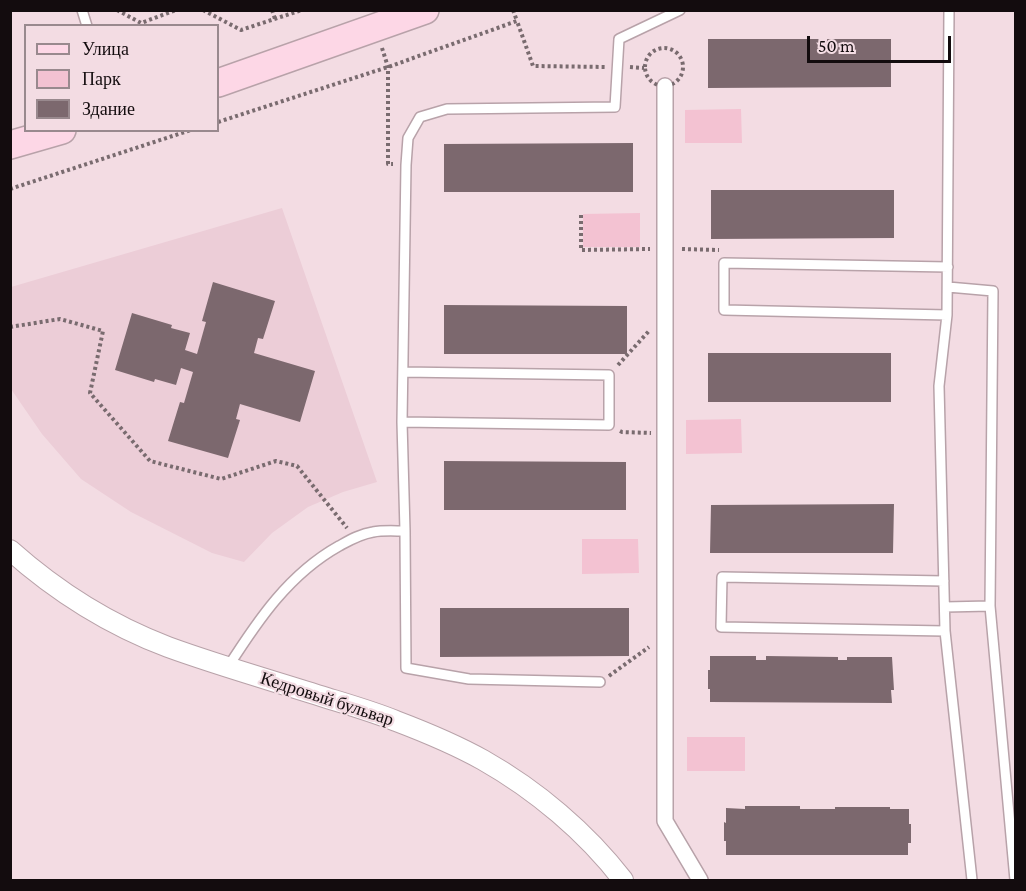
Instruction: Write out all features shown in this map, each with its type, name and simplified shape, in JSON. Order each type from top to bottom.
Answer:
[{"type":"main road","points":[[219,82],[425,10]]},
{"type":"main road","points":[[10,145],[55,132]]},
{"type":"street","points":[[665,86],[665,821],[700,880]]},
{"type":"street","name":"Кедровый бульвар","points":[[10,550],[77,601],[166,646],[395,720],[483,760],[527,789],[560,815],[588,840],[623,880]]},
{"type":"lane","points":[[600,682],[469,679],[406,668],[402,422],[408,138],[420,117],[447,109],[615,107],[619,39],[680,10]]},
{"type":"lane","points":[[950,10],[948,287],[939,386],[945,631],[972,880]]},
{"type":"lane","points":[[947,315],[724,310],[724,262],[948,267]]},
{"type":"lane","points":[[948,287],[993,291],[990,606],[1015,880]]},
{"type":"lane","points":[[402,422],[609,425],[609,375],[403,372]]},
{"type":"lane","points":[[228,667],[275,599],[302,572],[326,554],[355,538],[374,531],[405,531]]},
{"type":"lane","points":[[944,580],[722,577],[721,627],[945,631]]},
{"type":"lane","points":[[945,607],[990,606]]},
{"type":"path","points":[[117,10],[141,23],[176,10]]},
{"type":"path","points":[[203,10],[242,30],[302,10]]},
{"type":"path","points":[[272,10],[275,19]]},
{"type":"path","points":[[513,10],[533,66],[644,68]]},
{"type":"path","points":[[219,122],[388,67],[517,21]]},
{"type":"path","points":[[376,28],[388,67],[388,164],[406,165]]},
{"type":"path","points":[[664,48],[677,53],[682,59],[683,66],[678,80],[665,86],[651,81],[644,68],[650,54],[656,49],[664,48]]},
{"type":"path","points":[[10,189],[185,132]]},
{"type":"path","points":[[581,215],[581,250],[724,250],[724,262]]},
{"type":"path","points":[[609,375],[665,315]]},
{"type":"path","points":[[10,327],[60,320],[103,331],[90,393],[150,461],[221,479],[276,461],[297,466],[355,538]]},
{"type":"path","points":[[609,425],[622,432],[665,433]]},
{"type":"path","points":[[600,682],[664,636]]},
{"type":"shaded area","points":[[282,208],[377,482],[343,492],[308,507],[272,533],[244,562],[212,553],[131,512],[81,479],[42,434],[11,389],[11,287]]},
{"type":"green space","points":[[741,109],[742,143],[685,143],[685,110]]},
{"type":"green space","points":[[640,213],[640,247],[583,247],[583,214]]},
{"type":"green space","points":[[741,419],[742,453],[686,454],[686,420]]},
{"type":"green space","points":[[582,539],[638,539],[639,573],[582,574]]},
{"type":"green space","points":[[687,737],[745,737],[745,771],[687,771]]},
{"type":"building","points":[[708,39],[891,39],[891,87],[708,88]]},
{"type":"building","points":[[633,143],[633,192],[444,192],[444,144]]},
{"type":"building","points":[[711,190],[894,190],[894,238],[711,239]]},
{"type":"building","points":[[213,282],[275,301],[263,339],[258,338],[254,353],[315,371],[300,422],[240,404],[236,419],[240,420],[228,458],[168,441],[180,402],[184,403],[193,372],[181,368],[176,385],[155,379],[154,382],[115,370],[132,313],[190,333],[185,350],[197,354],[206,322],[202,321]]},
{"type":"building","points":[[444,305],[627,306],[627,354],[444,354]]},
{"type":"building","points":[[708,353],[891,353],[891,402],[708,402]]},
{"type":"building","points":[[444,461],[626,462],[626,510],[444,510]]},
{"type":"building","points":[[894,504],[893,553],[710,553],[711,505]]},
{"type":"building","points":[[440,608],[629,608],[629,656],[440,657]]},
{"type":"building","points":[[710,656],[756,656],[756,660],[766,660],[766,656],[838,657],[838,660],[847,660],[847,657],[892,657],[894,690],[891,690],[892,703],[710,702],[708,670],[710,670]]},
{"type":"building","points":[[745,806],[800,806],[800,809],[890,807],[890,809],[909,809],[911,843],[908,843],[908,855],[726,855],[724,822],[726,823],[726,808],[745,809]]}]
